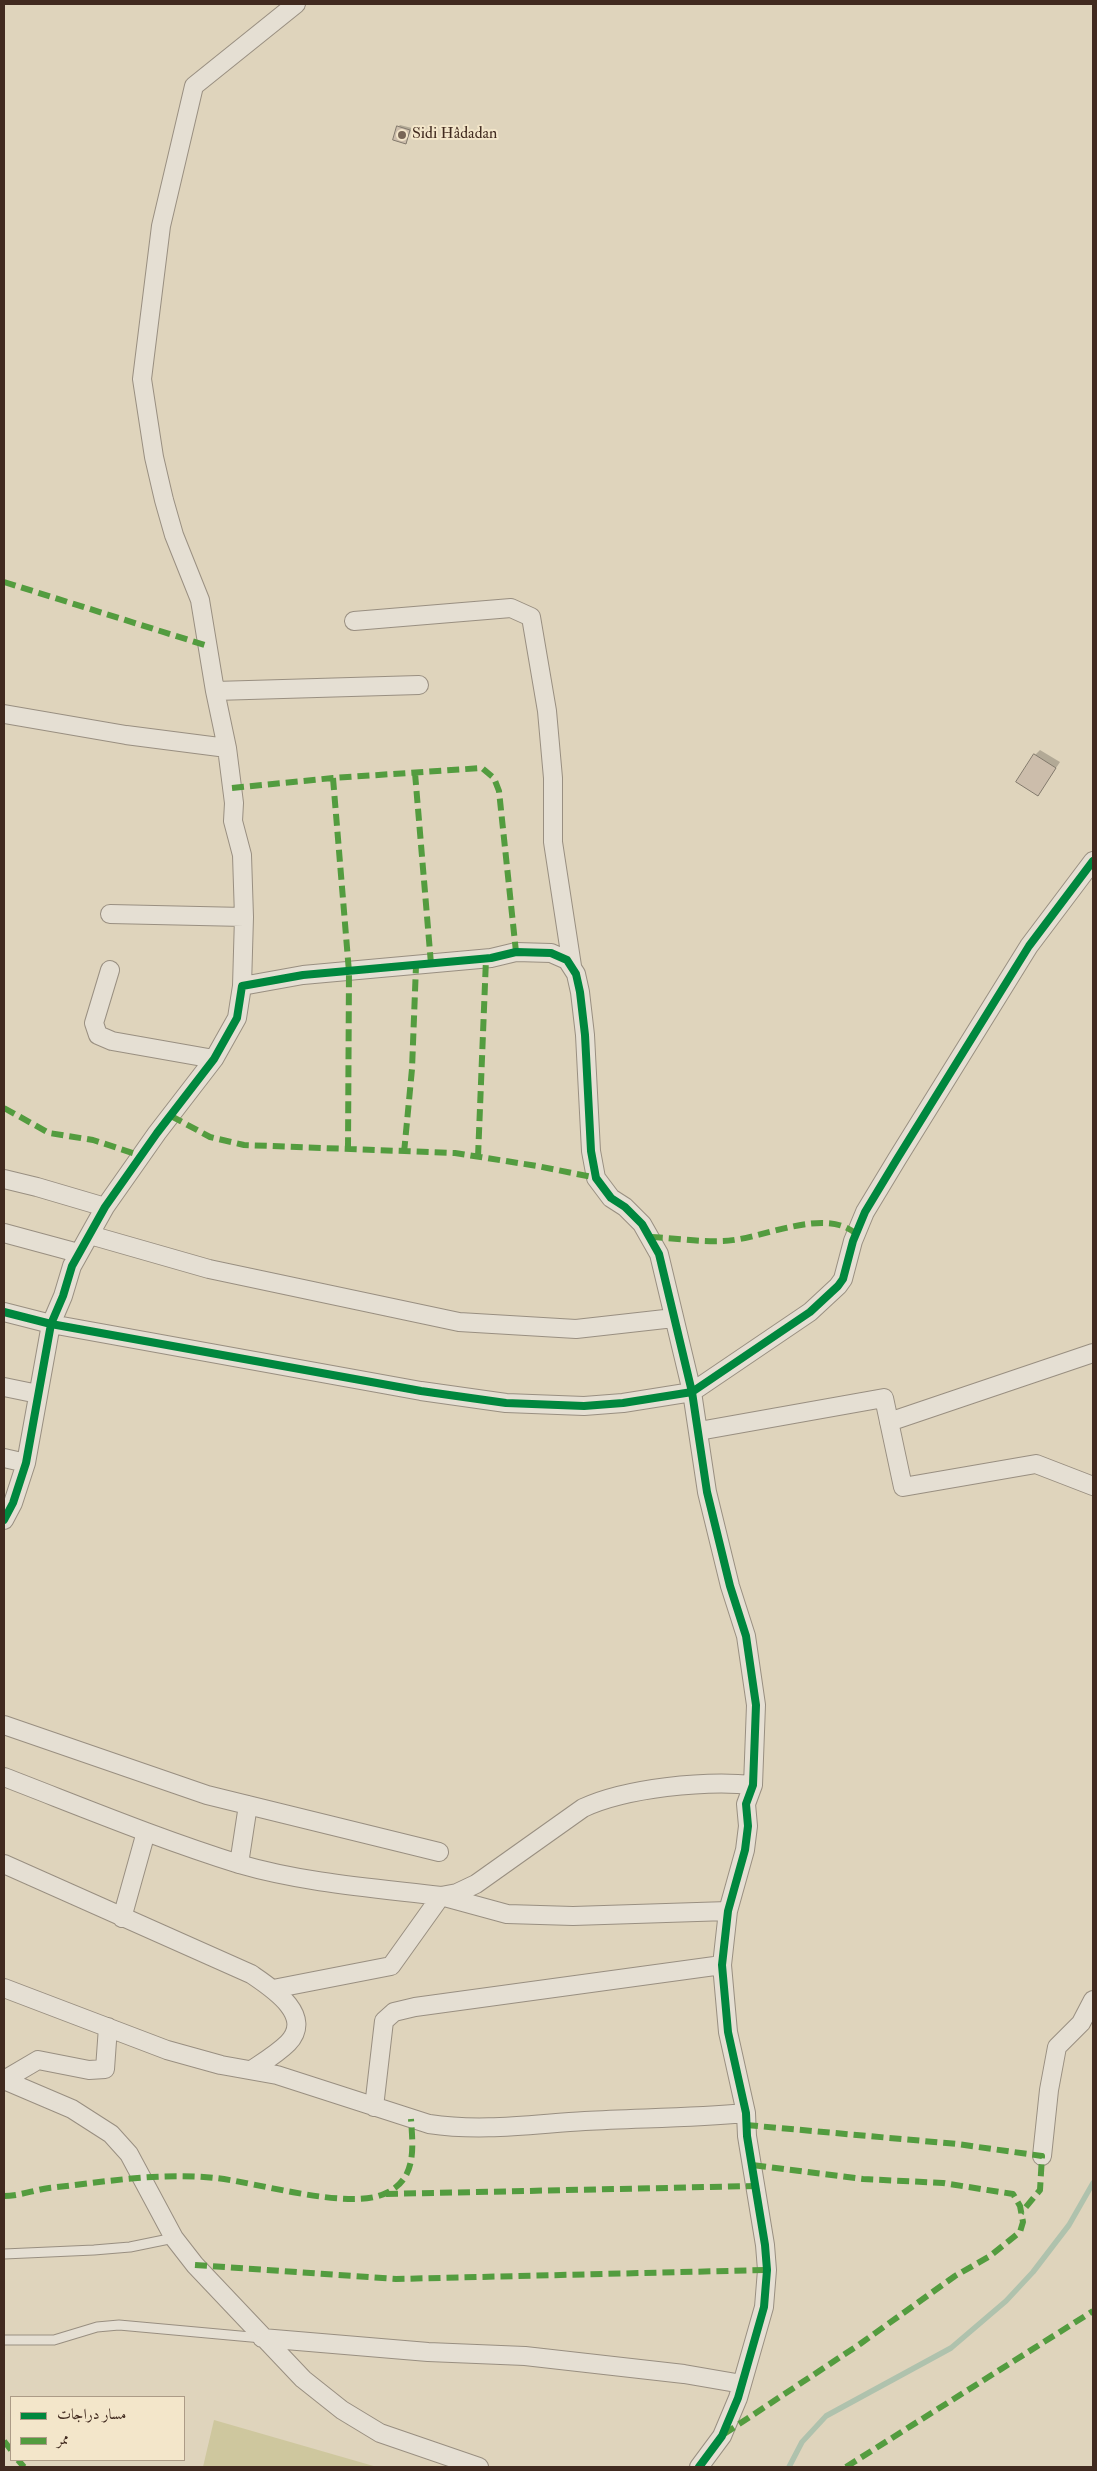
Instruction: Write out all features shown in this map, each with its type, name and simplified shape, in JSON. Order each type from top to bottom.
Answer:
[{"type":"street","points":[[4,1520],[13,1503],[26,1463],[51,1324],[78,1253],[105,1208],[157,1133],[214,1059],[237,1018],[242,986],[244,917],[242,855],[233,821],[234,803],[227,748],[200,600],[174,535],[154,457],[142,379],[161,226],[194,86],[296,4]]},
{"type":"street","points":[[354,621],[511,608],[531,617],[547,712],[553,778],[553,842],[572,966],[580,992],[585,1035],[591,1151],[596,1178],[611,1198],[625,1207],[642,1224],[653,1241],[664,1268],[692,1392],[707,1492],[730,1586],[746,1636],[756,1705],[753,1785],[746,1804],[748,1826],[745,1850],[728,1911],[722,1964],[728,2032],[746,2113],[746,2136],[765,2244],[767,2270],[764,2307],[742,2384],[722,2436],[699,2467]]},
{"type":"street","points":[[215,690],[419,685]]},
{"type":"street","points":[[4,714],[126,736],[227,748]]},
{"type":"street","points":[[4,1312],[51,1324],[420,1391],[506,1403],[584,1406],[624,1403],[692,1392],[798,1321],[824,1301],[838,1286],[843,1279],[853,1242],[865,1212],[1029,946],[1093,862]]},
{"type":"street","points":[[110,914],[244,917]]},
{"type":"street","points":[[242,986],[303,975],[492,958],[516,952],[532,951],[559,956],[572,966]]},
{"type":"street","points":[[110,970],[94,1023],[98,1035],[112,1041],[214,1059]]},
{"type":"street","points":[[4,1179],[37,1186],[105,1208]]},
{"type":"street","points":[[4,1233],[78,1253]]},
{"type":"street","points":[[90,1234],[209,1269],[459,1322],[576,1329],[674,1318]]},
{"type":"street","points":[[888,1422],[1093,1353]]},
{"type":"street","points":[[4,1387],[38,1394]]},
{"type":"street","points":[[699,1431],[884,1398],[903,1487],[1036,1464],[1093,1486]]},
{"type":"street","points":[[4,1458],[26,1463]]},
{"type":"street","points":[[4,1725],[207,1795],[439,1852]]},
{"type":"street","points":[[4,1777],[146,1832],[239,1864],[299,1877],[441,1896],[507,1914],[574,1916],[728,1911]]},
{"type":"street","points":[[273,1989],[391,1966],[441,1896],[457,1893],[476,1884],[583,1808],[600,1800],[643,1791],[733,1783],[753,1785]]},
{"type":"street","points":[[239,1864],[248,1804]]},
{"type":"street","points":[[122,1918],[146,1832]]},
{"type":"street","points":[[4,1864],[251,1974],[273,1989],[292,2009],[296,2030],[290,2042],[253,2069]]},
{"type":"street","points":[[374,2106],[384,2021],[394,2012],[415,2007],[722,1964]]},
{"type":"street","points":[[4,1988],[167,2050],[198,2059],[253,2069],[302,2082],[429,2124],[453,2128],[500,2129],[540,2124],[746,2113]]},
{"type":"street","points":[[1042,2156],[1049,2090],[1057,2047],[1080,2023],[1093,2000]]},
{"type":"street","points":[[4,2080],[38,2060],[89,2070],[105,2069],[108,2026]]},
{"type":"street","points":[[4,2080],[72,2109],[111,2134],[129,2154],[174,2238],[262,2338],[303,2379],[342,2410],[372,2428],[479,2467]]},
{"type":"street","points":[[262,2338],[428,2352],[525,2356],[684,2374],[742,2384]]},
{"type":"lane","points":[[4,2254],[94,2250],[174,2238]]},
{"type":"lane","points":[[4,2340],[54,2340],[97,2327],[119,2325],[262,2338]]},
{"type":"shaded area","points":[[214,2420],[377,2467],[203,2467]]},
{"type":"building","name":"Sidi Hâdadan","points":[[397,126],[410,130],[406,144],[393,140]]},
{"type":"building","points":[[1034,754],[1056,768],[1038,796],[1016,782]]},
{"type":"waterway","points":[[789,2467],[802,2442],[826,2416],[951,2348],[1006,2301],[1033,2272],[1069,2225],[1093,2183]]},
{"type":"marked path","points":[[4,582],[208,646]]},
{"type":"marked path","points":[[232,788],[333,778],[482,768],[494,778],[499,791],[516,952]]},
{"type":"marked path","points":[[415,773],[431,964]]},
{"type":"marked path","points":[[333,778],[349,972],[348,1149]]},
{"type":"marked path","points":[[478,1157],[486,959]]},
{"type":"marked path","points":[[404,1153],[412,1069],[416,966]]},
{"type":"marked path","points":[[4,1108],[49,1133],[93,1140],[142,1156]]},
{"type":"marked path","points":[[171,1116],[210,1137],[244,1145],[455,1153],[597,1178]]},
{"type":"marked path","points":[[651,1237],[723,1241],[792,1227],[827,1223],[843,1226],[856,1234]]},
{"type":"marked path","points":[[4,2196],[49,2188],[111,2181],[195,2176],[326,2197],[368,2198],[384,2194],[395,2188],[408,2172],[412,2152],[411,2119]]},
{"type":"marked path","points":[[746,2125],[957,2144],[1042,2156],[1040,2190],[1021,2213]]},
{"type":"marked path","points":[[724,2434],[860,2344],[955,2276],[990,2256],[1020,2232],[1023,2222],[1020,2206],[1013,2194],[943,2183],[863,2179],[752,2165]]},
{"type":"marked path","points":[[386,2194],[755,2186]]},
{"type":"marked path","points":[[195,2265],[396,2279],[767,2270]]},
{"type":"marked path","points":[[846,2467],[1093,2311]]},
{"type":"marked path","points":[[4,2441],[10,2449]]},
{"type":"marked path","points":[[19,2461],[24,2467]]},
{"type":"cycle path","points":[[699,2467],[722,2436],[738,2398],[764,2307],[767,2270],[765,2245],[747,2136],[746,2113],[728,2032],[722,1965],[728,1911],[745,1850],[748,1826],[746,1804],[753,1785],[756,1705],[746,1636],[730,1586],[707,1492],[692,1392],[810,1312],[838,1286],[843,1279],[853,1241],[865,1212],[1029,946],[1093,861]]},
{"type":"cycle path","points":[[4,1312],[51,1324],[421,1391],[506,1403],[584,1406],[623,1403],[692,1392],[659,1254],[642,1224],[625,1207],[611,1198],[596,1178],[591,1151],[585,1035],[580,992],[576,974],[567,960],[551,953],[516,952],[491,958],[303,975],[242,986],[237,1018],[214,1059],[157,1133],[105,1207],[72,1266],[63,1296],[51,1324],[26,1463],[13,1503],[4,1520]]},
{"type":"place","name":"Sidi Hâdadan","points":[[402,135]]}]
